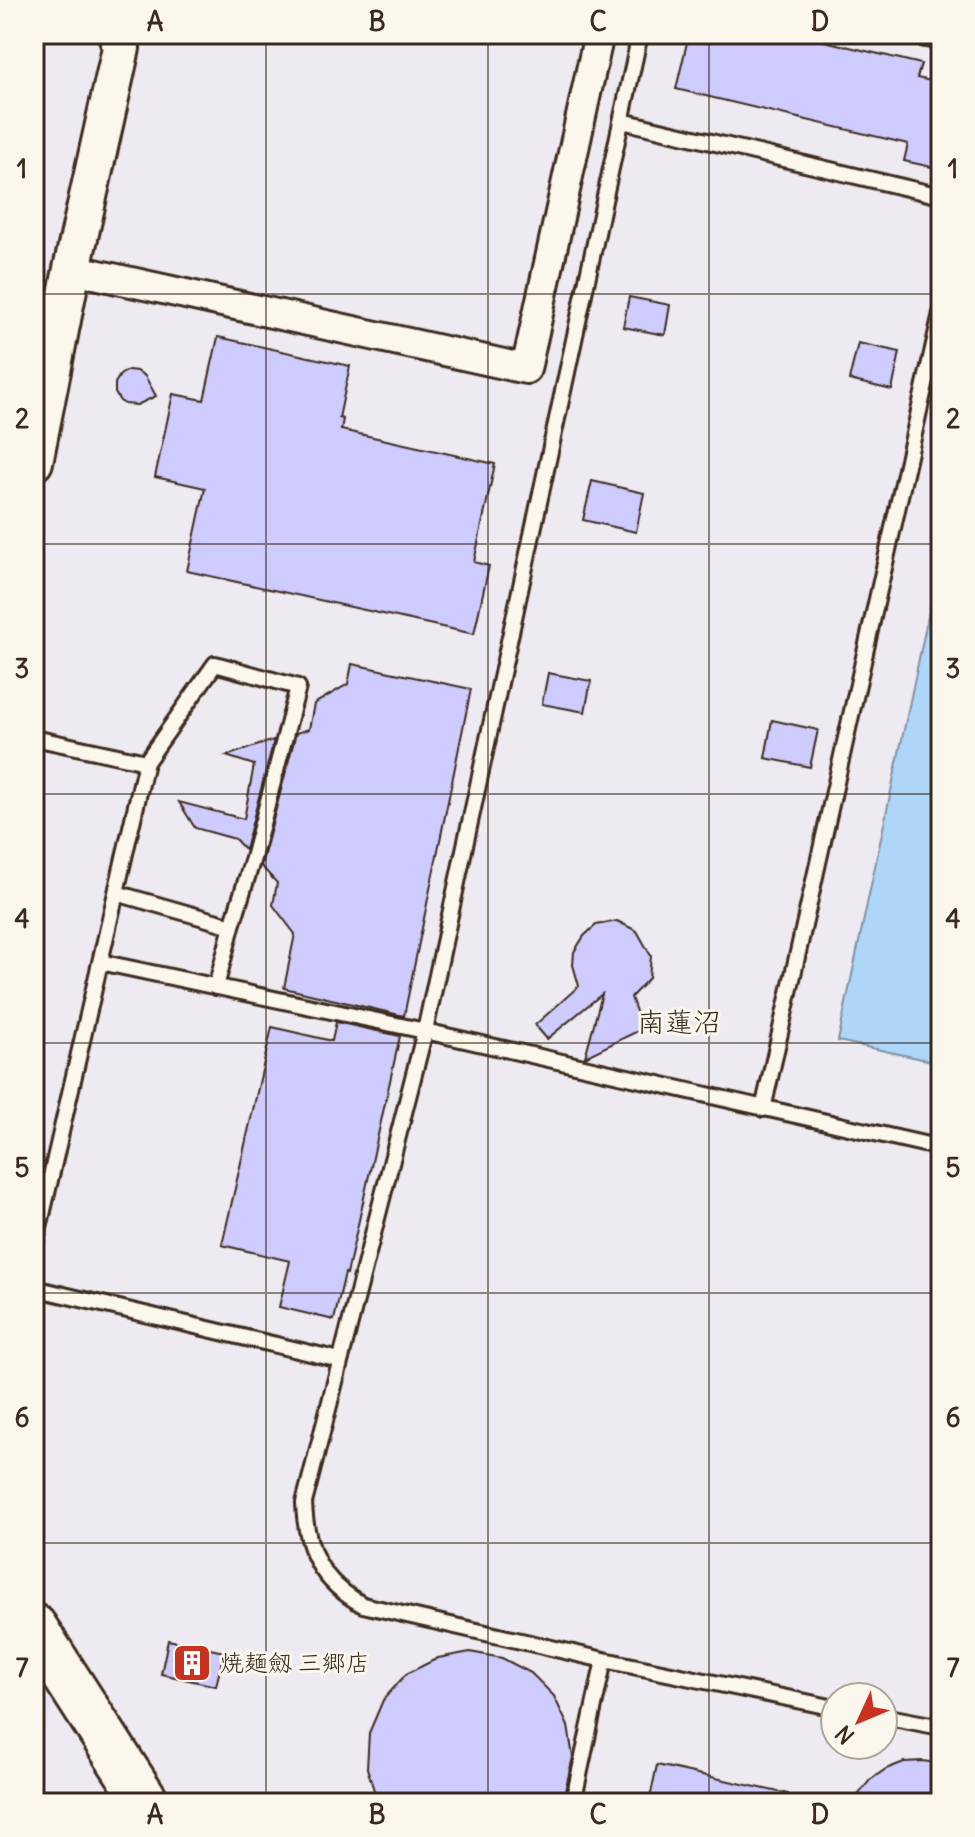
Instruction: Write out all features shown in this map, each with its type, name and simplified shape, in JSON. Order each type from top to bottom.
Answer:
[{"type":"main road","points":[[34,1627],[147,1803]]},
{"type":"street","points":[[34,462],[72,269],[121,48],[117,34]]},
{"type":"street","points":[[72,269],[526,369],[599,34]]},
{"type":"lane","points":[[640,34],[425,1031],[304,1503],[305,1534],[328,1577],[344,1594],[363,1605],[819,1705]]},
{"type":"lane","points":[[900,34],[941,42]]},
{"type":"lane","points":[[622,121],[941,196]]},
{"type":"lane","points":[[763,1109],[941,313]]},
{"type":"lane","points":[[34,1250],[146,762],[215,664],[298,687],[216,987]]},
{"type":"lane","points":[[34,738],[146,762]]},
{"type":"lane","points":[[116,893],[232,926]]},
{"type":"lane","points":[[100,962],[425,1031],[941,1148]]},
{"type":"lane","points":[[34,1288],[340,1360]]},
{"type":"lane","points":[[573,1803],[604,1660]]},
{"type":"lane","points":[[899,1719],[941,1727]]},
{"type":"shaded area","points":[[34,1677],[52,1705],[44,1732],[34,1749]]},
{"type":"water","points":[[941,555],[941,1063],[838,1041]]},
{"type":"building","points":[[689,34],[795,34],[921,64],[917,78],[941,83],[941,169],[904,161],[908,144],[676,89]]},
{"type":"building","points":[[629,297],[670,305],[665,335],[623,327]]},
{"type":"building","points":[[218,337],[350,366],[339,418],[343,419],[341,430],[495,464],[474,562],[489,566],[474,634],[187,571],[205,488],[155,477],[173,394],[204,400]]},
{"type":"building","points":[[858,343],[900,352],[892,390],[849,380]]},
{"type":"building","points":[[128,370],[145,376],[156,396],[137,405],[120,401],[115,393],[115,383]]},
{"type":"building","points":[[592,481],[644,493],[636,532],[583,520]]},
{"type":"building","points":[[352,664],[471,689],[404,1016],[284,988],[295,934],[273,905],[277,883],[261,866],[296,733],[309,729],[314,704],[348,684]]},
{"type":"building","points":[[548,673],[591,681],[585,712],[542,704]]},
{"type":"building","points":[[772,720],[818,730],[810,767],[765,758]]},
{"type":"building","points":[[274,740],[245,850],[235,839],[195,828],[179,802],[244,819],[254,765],[226,756]]},
{"type":"building","points":[[617,921],[637,931],[651,956],[649,978],[631,997],[642,1029],[585,1057],[602,994],[547,1039],[535,1025],[579,986],[573,965],[574,952],[584,936],[596,925]]},
{"type":"building","points":[[336,1022],[400,1036],[334,1320],[279,1307],[290,1261],[222,1245],[272,1027],[332,1041]]},
{"type":"building","name":"焼麺劔 三郷店","points":[[168,1640],[224,1652],[216,1686],[161,1674]]},
{"type":"building","points":[[470,1652],[502,1658],[531,1673],[554,1696],[568,1726],[573,1757],[560,1803],[378,1803],[367,1768],[369,1733],[383,1700],[406,1674],[438,1658]]},
{"type":"building","points":[[904,1762],[941,1764],[941,1803],[852,1803],[870,1780],[886,1769]]},
{"type":"building","points":[[657,1765],[788,1794],[787,1803],[649,1803]]},
{"type":"place","name":"焼麺劔 三郷店","points":[[192,1663]]},
{"type":"district","name":"南蓮沼","points":[[679,1022]]}]
